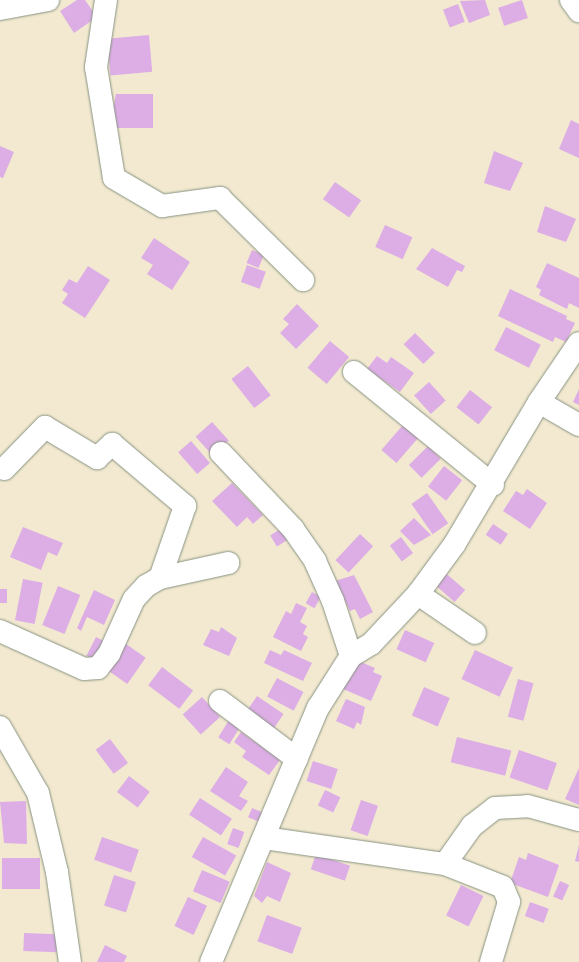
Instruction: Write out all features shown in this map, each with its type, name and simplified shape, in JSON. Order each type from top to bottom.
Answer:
[{"type":"street","points":[[106,0],[96,66],[114,178],[162,206],[220,198],[303,280]]},
{"type":"street","points":[[571,0],[579,12]]},
{"type":"street","points":[[0,9],[39,2]]},
{"type":"street","points":[[211,962],[318,708],[351,656],[371,644],[418,594],[493,485],[539,402],[579,343]]},
{"type":"street","points":[[354,372],[493,485]]},
{"type":"street","points":[[539,402],[579,425]]},
{"type":"street","points":[[4,469],[45,427],[97,458],[112,444],[185,506],[160,578]]},
{"type":"street","points":[[221,453],[293,529],[315,561],[333,601],[351,656]]},
{"type":"street","points":[[0,631],[84,669],[98,668],[109,654],[134,599],[160,578],[228,563]]},
{"type":"street","points":[[418,594],[474,633]]},
{"type":"street","points":[[220,701],[297,759]]},
{"type":"street","points":[[0,727],[38,793],[57,872],[70,962]]},
{"type":"street","points":[[445,864],[472,826],[495,808],[528,806],[579,820]]},
{"type":"street","points":[[264,838],[445,864],[503,887],[509,902],[491,962]]},
{"type":"building","points":[[77,0],[85,0],[97,17],[74,33],[60,11]]},
{"type":"building","points":[[485,0],[490,15],[469,23],[460,1]]},
{"type":"building","points":[[522,0],[528,18],[504,26],[498,8]]},
{"type":"building","points":[[458,4],[465,22],[450,27],[443,10]]},
{"type":"building","points":[[149,35],[152,72],[110,76],[107,39]]},
{"type":"building","points":[[116,94],[153,94],[153,128],[116,128],[116,119],[111,119]]},
{"type":"building","points":[[571,120],[579,124],[579,158],[559,149]]},
{"type":"building","points":[[0,146],[14,152],[3,178],[0,177]]},
{"type":"building","points":[[494,151],[523,163],[510,191],[484,183]]},
{"type":"building","points":[[335,182],[361,200],[349,218],[323,199]]},
{"type":"building","points":[[545,206],[576,219],[566,242],[537,232]]},
{"type":"building","points":[[385,225],[412,237],[403,259],[375,247]]},
{"type":"building","points":[[154,238],[190,262],[172,290],[147,274],[153,265],[141,258]]},
{"type":"building","points":[[432,248],[465,266],[462,272],[457,270],[448,287],[416,269]]},
{"type":"building","points":[[252,250],[264,255],[258,268],[247,263]]},
{"type":"building","points":[[547,263],[579,278],[579,308],[569,303],[567,309],[539,295],[541,290],[536,287]]},
{"type":"building","points":[[247,265],[266,272],[260,289],[241,282]]},
{"type":"building","points":[[88,266],[110,280],[85,318],[62,303],[68,294],[62,290],[69,279],[77,283]]},
{"type":"building","points":[[510,289],[567,316],[566,319],[575,323],[566,342],[555,337],[553,342],[498,316]]},
{"type":"building","points":[[297,304],[319,326],[296,349],[280,333],[289,324],[283,319]]},
{"type":"building","points":[[506,327],[541,345],[529,368],[494,350]]},
{"type":"building","points":[[415,333],[435,353],[423,364],[404,344]]},
{"type":"building","points":[[330,341],[349,357],[327,384],[308,368]]},
{"type":"building","points":[[377,356],[387,363],[391,357],[414,373],[400,392],[367,369]]},
{"type":"building","points":[[248,366],[271,395],[254,408],[231,379]]},
{"type":"building","points":[[429,382],[446,401],[431,414],[414,395]]},
{"type":"building","points":[[579,389],[579,405],[573,402]]},
{"type":"building","points":[[470,390],[492,407],[479,425],[456,407]]},
{"type":"building","points":[[212,422],[229,441],[212,455],[196,437]]},
{"type":"building","points":[[403,425],[418,438],[396,463],[381,450]]},
{"type":"building","points":[[191,441],[210,463],[197,474],[178,452]]},
{"type":"building","points":[[428,446],[441,459],[422,478],[409,465]]},
{"type":"building","points":[[444,466],[462,480],[446,501],[428,486]]},
{"type":"building","points":[[232,483],[263,515],[253,524],[247,517],[237,527],[212,501]]},
{"type":"building","points":[[527,489],[547,503],[530,529],[503,511],[516,491],[523,495]]},
{"type":"building","points":[[427,493],[448,523],[433,534],[411,504]]},
{"type":"building","points":[[414,518],[431,535],[414,545],[400,531]]},
{"type":"building","points":[[493,524],[508,534],[501,545],[486,535]]},
{"type":"building","points":[[23,527],[63,543],[57,556],[48,552],[41,570],[10,557]]},
{"type":"building","points":[[282,528],[289,539],[277,546],[270,535]]},
{"type":"building","points":[[360,534],[373,546],[349,573],[335,560]]},
{"type":"building","points":[[401,537],[413,553],[402,561],[390,545]]},
{"type":"building","points":[[441,569],[465,590],[455,602],[431,581]]},
{"type":"building","points":[[354,575],[373,612],[360,619],[355,609],[350,611],[335,581]]},
{"type":"building","points":[[23,579],[43,583],[35,624],[15,620]]},
{"type":"building","points":[[58,586],[80,595],[65,634],[42,625]]},
{"type":"building","points":[[0,589],[7,589],[7,603],[0,603]]},
{"type":"building","points":[[94,590],[115,600],[104,625],[87,617],[81,631],[77,628]]},
{"type":"building","points":[[312,592],[321,597],[314,608],[306,603]]},
{"type":"building","points":[[296,603],[307,608],[300,622],[307,626],[303,634],[308,637],[301,651],[273,637],[286,611],[291,614]]},
{"type":"building","points":[[221,627],[237,638],[229,656],[203,645],[211,629],[219,632]]},
{"type":"building","points":[[405,630],[434,643],[426,662],[396,649]]},
{"type":"building","points":[[96,637],[108,643],[98,662],[86,656]]},
{"type":"building","points":[[126,644],[146,658],[127,684],[108,670]]},
{"type":"building","points":[[270,650],[281,655],[284,650],[312,663],[303,681],[264,663]]},
{"type":"building","points":[[475,650],[513,668],[500,697],[461,679]]},
{"type":"building","points":[[356,660],[375,668],[373,672],[382,676],[371,701],[343,689]]},
{"type":"building","points":[[162,667],[193,690],[179,709],[148,685]]},
{"type":"building","points":[[277,678],[303,692],[294,711],[267,697]]},
{"type":"building","points":[[518,679],[533,683],[523,721],[508,717]]},
{"type":"building","points":[[424,687],[450,698],[438,726],[412,716]]},
{"type":"building","points":[[257,696],[284,714],[271,732],[245,714]]},
{"type":"building","points":[[202,697],[220,717],[201,734],[183,714]]},
{"type":"building","points":[[346,699],[365,707],[361,725],[357,722],[354,729],[336,721]]},
{"type":"building","points":[[231,717],[242,724],[229,744],[218,737]]},
{"type":"building","points":[[241,732],[280,760],[269,775],[242,757],[246,751],[234,742]]},
{"type":"building","points":[[457,737],[511,751],[505,776],[451,762]]},
{"type":"building","points":[[110,739],[128,763],[114,774],[96,750]]},
{"type":"building","points":[[519,750],[557,763],[547,790],[510,777]]},
{"type":"building","points":[[313,761],[338,769],[331,789],[307,781]]},
{"type":"building","points":[[226,767],[248,782],[239,796],[248,801],[241,811],[210,791]]},
{"type":"building","points":[[579,768],[579,805],[565,799]]},
{"type":"building","points":[[129,776],[150,792],[138,808],[117,792]]},
{"type":"building","points":[[325,790],[340,797],[333,813],[318,805]]},
{"type":"building","points":[[200,798],[232,819],[221,835],[189,815]]},
{"type":"building","points":[[361,800],[378,806],[368,836],[351,830]]},
{"type":"building","points":[[26,801],[27,844],[4,843],[0,802]]},
{"type":"building","points":[[252,808],[266,814],[262,823],[248,817]]},
{"type":"building","points":[[233,828],[244,832],[238,848],[227,844]]},
{"type":"building","points":[[102,837],[139,850],[131,872],[94,860]]},
{"type":"building","points":[[203,837],[236,855],[225,876],[192,857]]},
{"type":"building","points":[[579,845],[579,862],[575,861]]},
{"type":"building","points":[[528,853],[559,865],[548,897],[510,883],[519,857],[526,860]]},
{"type":"building","points":[[316,854],[350,866],[345,881],[311,869]]},
{"type":"building","points":[[2,858],[40,858],[40,889],[2,889]]},
{"type":"building","points":[[267,862],[291,873],[280,902],[267,896],[262,903],[254,896]]},
{"type":"building","points":[[202,870],[230,882],[221,903],[193,891]]},
{"type":"building","points":[[114,875],[136,882],[126,913],[104,905]]},
{"type":"building","points":[[560,881],[569,885],[562,901],[553,897]]},
{"type":"building","points":[[461,885],[483,896],[469,927],[446,916]]},
{"type":"building","points":[[188,897],[207,906],[194,935],[174,926]]},
{"type":"building","points":[[530,902],[549,909],[544,923],[525,916]]},
{"type":"building","points":[[267,915],[302,928],[292,954],[257,941]]},
{"type":"building","points":[[24,933],[57,934],[56,952],[23,951]]},
{"type":"building","points":[[105,945],[127,956],[124,962],[97,962]]}]
